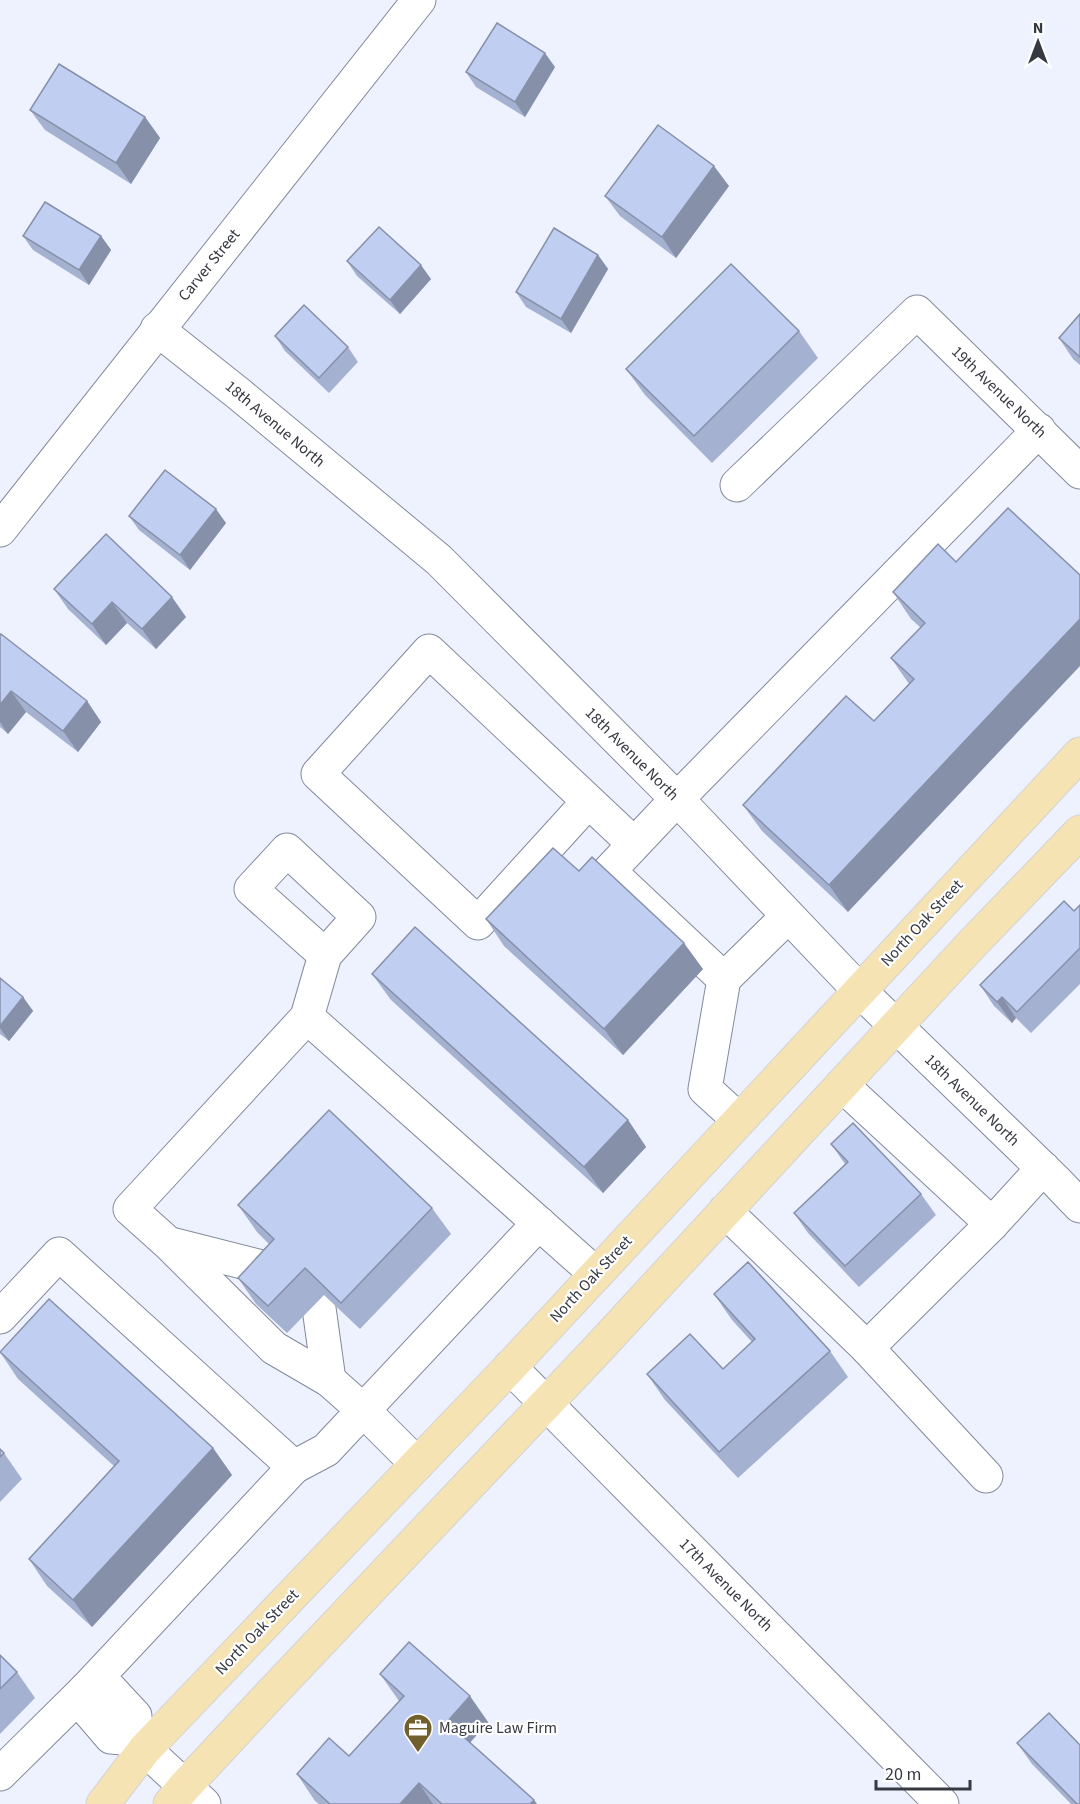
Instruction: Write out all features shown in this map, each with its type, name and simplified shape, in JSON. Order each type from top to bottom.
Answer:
[{"type":"main road","name":"North Oak Street","points":[[103,1804],[140,1744],[510,1367],[1080,754]]},
{"type":"main road","points":[[186,1798],[546,1403],[972,945],[1080,833]]},
{"type":"street","name":"Carver Street","points":[[0,530],[419,0]]},
{"type":"street","name":"19th Avenue North","points":[[737,484],[917,312],[1080,471]]},
{"type":"street","name":"18th Avenue North","points":[[158,329],[439,560],[677,799],[859,990],[1080,1206]]},
{"type":"street","points":[[724,979],[609,871],[1039,430]]},
{"type":"street","points":[[588,802],[478,923],[318,774],[429,651],[634,844]]},
{"type":"street","points":[[739,1120],[705,1089],[724,979],[788,916]]},
{"type":"street","points":[[325,955],[300,1025],[130,1209],[169,1244],[274,1348],[329,1380],[417,1464]]},
{"type":"street","points":[[300,1025],[539,1223],[596,1274]]},
{"type":"street","points":[[842,1085],[992,1224]]},
{"type":"street","points":[[867,1348],[992,1224],[1042,1168]]},
{"type":"street","points":[[725,1211],[867,1348],[986,1476]]},
{"type":"street","points":[[0,1774],[86,1689],[294,1467],[326,1450],[539,1223]]},
{"type":"street","points":[[169,1244],[274,1285]]},
{"type":"street","points":[[0,1317],[59,1254],[294,1467]]},
{"type":"street","points":[[306,1313],[329,1380]]},
{"type":"street","name":"17th Avenue North","points":[[510,1367],[942,1804]]},
{"type":"street","points":[[86,1689],[110,1689],[135,1716],[140,1744],[186,1798]]},
{"type":"building","points":[[497,23],[545,53],[515,102],[466,72]]},
{"type":"building","points":[[59,64],[145,117],[116,163],[30,110]]},
{"type":"building","points":[[658,125],[714,166],[662,237],[605,196]]},
{"type":"building","points":[[45,202],[101,236],[79,270],[23,236]]},
{"type":"building","points":[[379,227],[421,265],[390,300],[347,261]]},
{"type":"building","points":[[554,228],[598,255],[561,319],[516,292]]},
{"type":"building","points":[[731,264],[799,331],[694,436],[626,369]]},
{"type":"building","points":[[304,305],[348,347],[319,378],[275,336]]},
{"type":"building","points":[[1080,314],[1080,357],[1059,338]]},
{"type":"building","points":[[165,470],[216,509],[180,555],[129,516]]},
{"type":"building","points":[[1008,508],[1080,575],[1080,619],[829,885],[743,805],[846,696],[874,721],[914,679],[891,658],[925,623],[893,592],[938,544],[956,562]]},
{"type":"building","points":[[106,534],[172,597],[142,629],[112,602],[92,624],[54,589]]},
{"type":"building","points":[[1,634],[87,701],[63,731],[11,691],[0,705]]},
{"type":"building","points":[[553,848],[579,871],[592,857],[684,943],[604,1029],[486,919]]},
{"type":"building","points":[[1064,901],[1074,911],[1080,905],[1080,948],[1017,1012],[1002,997],[997,1002],[980,985]]},
{"type":"building","points":[[415,927],[628,1120],[584,1167],[372,974]]},
{"type":"building","points":[[0,978],[23,997],[0,1026]]},
{"type":"building","points":[[329,1110],[432,1208],[341,1303],[305,1268],[268,1306],[238,1278],[274,1239],[238,1205]]},
{"type":"building","points":[[853,1123],[921,1194],[845,1266],[794,1213],[848,1162],[831,1144]]},
{"type":"building","points":[[748,1262],[830,1351],[719,1452],[647,1374],[690,1334],[723,1369],[755,1339],[714,1294]]},
{"type":"building","points":[[49,1299],[213,1448],[73,1600],[29,1559],[119,1461],[0,1352]]},
{"type":"building","points":[[409,1642],[470,1696],[447,1722],[534,1800],[530,1804],[442,1804],[419,1783],[400,1804],[330,1804],[297,1774],[329,1738],[349,1756],[404,1696],[380,1674]]},
{"type":"building","points":[[0,1655],[17,1672],[0,1689]]},
{"type":"building","points":[[1049,1713],[1080,1745],[1080,1804],[1077,1804],[1017,1743]]},
{"type":"place","name":"Maguire Law Firm","points":[[418,1754]]}]
